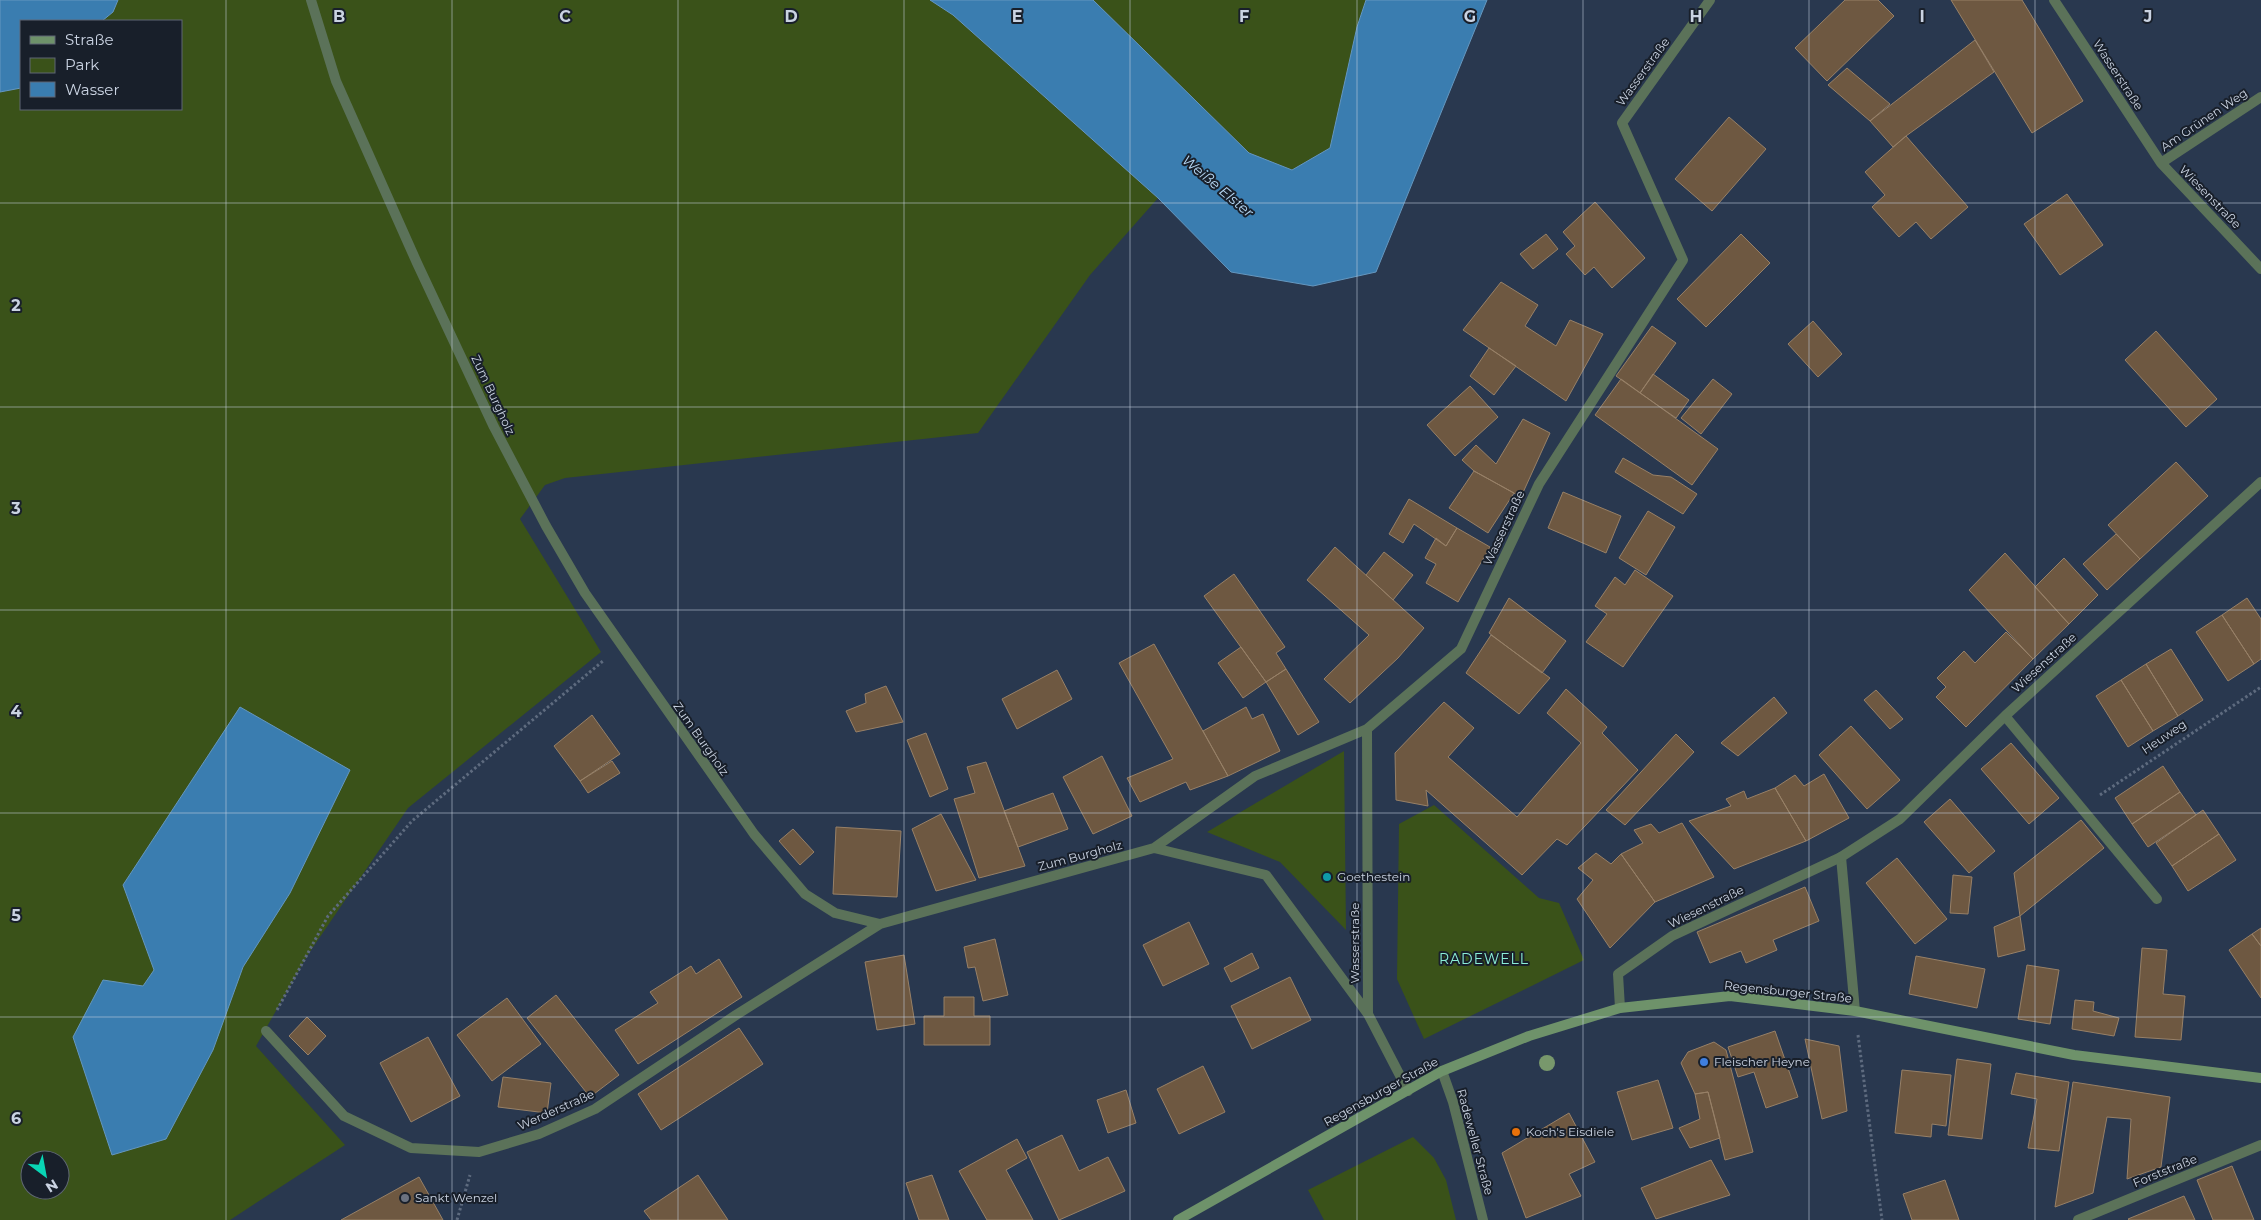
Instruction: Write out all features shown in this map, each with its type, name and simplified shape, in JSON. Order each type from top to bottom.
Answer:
[{"type":"main road","name":"Regensburger Straße","points":[[1178,1220],[1442,1071],[1529,1036],[1620,1008],[1730,996],[1855,1012],[2074,1055],[2261,1078]]},
{"type":"street","name":"Zum Burgholz","points":[[311,0],[336,82],[372,166],[494,428],[546,526],[585,593],[621,646],[754,834],[805,894],[834,913],[880,924],[1154,848],[1266,875],[1368,1014]]},
{"type":"street","name":"Wasserstraße","points":[[1408,1090],[1368,1014],[1367,729],[1461,649],[1538,484],[1683,260],[1622,123],[1710,0]]},
{"type":"street","name":"Wasserstraße","points":[[2054,0],[2161,163]]},
{"type":"street","name":"Am Grünen Weg","points":[[2161,163],[2261,97]]},
{"type":"street","name":"Wiesenstraße","points":[[2161,163],[2261,269]]},
{"type":"street","name":"Wiesenstraße","points":[[1620,1008],[1618,974],[1672,936],[1841,857],[1900,819],[2005,716],[2261,482]]},
{"type":"street","points":[[2005,716],[2157,899]]},
{"type":"street","points":[[1154,848],[1255,776],[1367,729]]},
{"type":"street","points":[[1841,857],[1855,1012]]},
{"type":"street","name":"Werderstraße","points":[[266,1031],[344,1116],[410,1148],[479,1152],[540,1134],[595,1109],[736,1015],[880,924]]},
{"type":"street","name":"Radeweller Straße","points":[[1442,1071],[1455,1111],[1482,1220]]},
{"type":"street","name":"Forststraße","points":[[2078,1220],[2261,1145]]},
{"type":"path","points":[[266,1031],[328,916],[412,821],[621,646]]},
{"type":"path","name":"Heuweg","points":[[2081,807],[2261,687]]},
{"type":"path","points":[[1855,1012],[1882,1220]]},
{"type":"green space","points":[[118,0],[930,0],[953,15],[1158,198],[1090,275],[978,433],[565,478],[545,485],[520,519],[601,652],[408,808],[307,956],[256,1046],[345,1145],[230,1220],[0,1220],[0,92],[20,88],[20,110],[182,110],[182,20],[103,20],[113,12]]},
{"type":"green space","points":[[1093,0],[1366,0],[1357,27],[1330,148],[1292,170],[1249,153]]},
{"type":"green space","points":[[1344,751],[1346,930],[1280,862],[1207,832]]},
{"type":"green space","points":[[1434,805],[1539,898],[1559,903],[1584,960],[1424,1039],[1397,979],[1399,824]]},
{"type":"green space","points":[[1413,1137],[1434,1158],[1446,1180],[1456,1220],[1324,1220],[1308,1190]]},
{"type":"water","points":[[0,0],[118,0],[113,12],[103,20],[20,20],[20,88],[0,92]]},
{"type":"water","name":"Weiße Elster","points":[[930,0],[1093,0],[1249,153],[1292,170],[1330,148],[1357,27],[1366,0],[1487,0],[1376,272],[1313,286],[1231,272],[1158,198],[953,15]]},
{"type":"water","points":[[240,707],[350,770],[290,893],[243,967],[213,1050],[166,1139],[112,1155],[73,1037],[103,980],[143,986],[154,970],[123,885]]},
{"type":"building","points":[[1845,0],[1878,0],[1894,16],[1827,81],[1795,48]]},
{"type":"building","points":[[1951,0],[2022,0],[2083,101],[2032,133]]},
{"type":"building","points":[[1975,40],[1994,72],[1893,147],[1870,121]]},
{"type":"building","points":[[1847,68],[1890,104],[1870,121],[1828,85]]},
{"type":"building","points":[[1729,117],[1766,149],[1712,211],[1675,179]]},
{"type":"building","points":[[1906,136],[1968,207],[1931,239],[1916,222],[1899,237],[1872,207],[1885,195],[1865,172]]},
{"type":"building","points":[[2067,194],[2103,245],[2060,275],[2024,224]]},
{"type":"building","points":[[1595,202],[1645,258],[1612,288],[1594,267],[1585,275],[1566,254],[1575,246],[1563,232]]},
{"type":"building","points":[[1546,234],[1558,249],[1533,269],[1520,254]]},
{"type":"building","points":[[1741,234],[1770,263],[1706,327],[1677,299]]},
{"type":"building","points":[[1501,282],[1538,305],[1525,326],[1556,346],[1570,320],[1603,334],[1566,401],[1463,330]]},
{"type":"building","points":[[1813,321],[1842,354],[1818,377],[1788,344]]},
{"type":"building","points":[[1652,326],[1676,343],[1640,393],[1616,376]]},
{"type":"building","points":[[2156,331],[2217,399],[2186,427],[2125,360]]},
{"type":"building","points":[[1489,348],[1516,366],[1494,395],[1470,376]]},
{"type":"building","points":[[1653,374],[1689,400],[1676,418],[1640,393]]},
{"type":"building","points":[[1621,379],[1718,449],[1692,485],[1595,415]]},
{"type":"building","points":[[1713,379],[1732,394],[1701,434],[1681,418]]},
{"type":"building","points":[[1470,386],[1498,417],[1455,456],[1427,425]]},
{"type":"building","points":[[1523,419],[1550,433],[1521,497],[1474,471],[1462,460],[1476,445],[1496,464]]},
{"type":"building","points":[[1623,458],[1653,475],[1671,477],[1697,494],[1683,514],[1615,472]]},
{"type":"building","points":[[2176,462],[2208,496],[2140,559],[2108,525]]},
{"type":"building","points":[[1474,471],[1514,493],[1488,533],[1449,508]]},
{"type":"building","points":[[1563,492],[1621,516],[1606,553],[1548,528]]},
{"type":"building","points":[[1409,499],[1457,528],[1446,546],[1414,524],[1403,543],[1389,534]]},
{"type":"building","points":[[1648,511],[1675,527],[1646,575],[1619,558]]},
{"type":"building","points":[[1457,528],[1490,547],[1458,602],[1426,583],[1436,564],[1425,558],[1436,538],[1446,546]]},
{"type":"building","points":[[2116,534],[2140,559],[2107,590],[2083,564]]},
{"type":"building","points":[[1335,547],[1424,628],[1398,658],[1350,703],[1324,679],[1369,635],[1307,580]]},
{"type":"building","points":[[1384,552],[1413,575],[1393,600],[1366,575]]},
{"type":"building","points":[[2005,553],[2069,624],[2033,659],[1969,590]]},
{"type":"building","points":[[2064,558],[2098,595],[2069,624],[2035,587]]},
{"type":"building","points":[[1635,570],[1673,596],[1623,667],[1586,642],[1607,614],[1595,606],[1615,577],[1625,585]]},
{"type":"building","points":[[1234,574],[1285,647],[1276,653],[1286,669],[1266,682],[1204,596]]},
{"type":"building","points":[[1509,598],[1566,641],[1542,673],[1489,633]]},
{"type":"building","points":[[2247,598],[2261,619],[2261,659],[2254,664],[2222,615]]},
{"type":"building","points":[[2222,615],[2254,664],[2228,681],[2196,632]]},
{"type":"building","points":[[2006,632],[2033,659],[1966,727],[1936,697],[1946,687],[1937,678],[1964,651],[1975,663]]},
{"type":"building","points":[[1491,635],[1550,678],[1519,714],[1466,673]]},
{"type":"building","points":[[1154,644],[1228,776],[1190,790],[1186,782],[1140,802],[1127,778],[1173,759],[1119,663]]},
{"type":"building","points":[[1241,647],[1266,682],[1243,698],[1218,663]]},
{"type":"building","points":[[2171,649],[2203,700],[2178,716],[2146,664]]},
{"type":"building","points":[[2146,664],[2178,716],[2153,731],[2121,680]]},
{"type":"building","points":[[1286,669],[1319,722],[1298,735],[1266,682]]},
{"type":"building","points":[[1057,670],[1072,699],[1017,729],[1002,699]]},
{"type":"building","points":[[2121,680],[2153,731],[2128,747],[2096,696]]},
{"type":"building","points":[[886,686],[903,722],[856,732],[846,711],[866,703],[865,694]]},
{"type":"building","points":[[1566,689],[1607,727],[1602,733],[1638,770],[1567,845],[1557,839],[1522,875],[1426,790],[1428,806],[1396,800],[1395,753],[1444,702],[1474,728],[1448,757],[1517,817],[1581,743],[1547,713]]},
{"type":"building","points":[[1876,690],[1903,719],[1890,729],[1864,700]]},
{"type":"building","points":[[1774,697],[1787,713],[1738,756],[1721,743]]},
{"type":"building","points":[[1246,707],[1252,719],[1263,714],[1280,751],[1228,776],[1203,731]]},
{"type":"building","points":[[592,715],[620,754],[580,781],[554,746]]},
{"type":"building","points":[[1851,726],[1900,780],[1867,809],[1819,755]]},
{"type":"building","points":[[926,733],[948,789],[930,797],[907,740]]},
{"type":"building","points":[[1676,734],[1694,752],[1625,825],[1606,810]]},
{"type":"building","points":[[2011,743],[2059,798],[2029,824],[1981,769]]},
{"type":"building","points":[[1102,756],[1132,816],[1093,834],[1063,777]]},
{"type":"building","points":[[612,761],[620,773],[588,793],[580,781]]},
{"type":"building","points":[[986,762],[1025,866],[979,878],[954,799],[975,793],[967,767]]},
{"type":"building","points":[[2163,766],[2180,792],[2132,824],[2115,798]]},
{"type":"building","points":[[1824,774],[1849,818],[1806,841],[1775,788],[1795,775],[1804,786]]},
{"type":"building","points":[[1775,788],[1806,841],[1734,869],[1689,821],[1731,806],[1726,799],[1744,791],[1747,799]]},
{"type":"building","points":[[2180,792],[2196,815],[2148,847],[2132,824]]},
{"type":"building","points":[[1053,793],[1068,829],[1018,847],[1004,811]]},
{"type":"building","points":[[1950,799],[1995,851],[1969,873],[1924,822]]},
{"type":"building","points":[[2203,810],[2219,834],[2172,866],[2156,843]]},
{"type":"building","points":[[941,814],[976,880],[936,891],[912,829]]},
{"type":"building","points":[[2081,820],[2104,848],[2020,916],[2014,873]]},
{"type":"building","points":[[1682,823],[1714,877],[1655,902],[1621,854],[1643,843],[1634,830],[1651,824],[1659,833]]},
{"type":"building","points":[[836,827],[901,831],[897,897],[833,894]]},
{"type":"building","points":[[793,829],[814,852],[800,865],[779,841]]},
{"type":"building","points":[[2219,834],[2236,860],[2188,891],[2172,866]]},
{"type":"building","points":[[1596,853],[1611,864],[1621,854],[1655,902],[1610,948],[1577,899],[1593,880],[1578,868]]},
{"type":"building","points":[[1897,858],[1947,919],[1915,944],[1866,883]]},
{"type":"building","points":[[1953,875],[1972,877],[1968,914],[1950,913]]},
{"type":"building","points":[[1805,887],[1819,921],[1773,940],[1777,950],[1746,963],[1741,951],[1710,963],[1697,932]]},
{"type":"building","points":[[2020,916],[2025,950],[1998,957],[1994,927]]},
{"type":"building","points":[[1189,922],[1209,964],[1163,986],[1143,945]]},
{"type":"building","points":[[2261,928],[2261,946],[2252,934]]},
{"type":"building","points":[[2252,934],[2261,946],[2261,998],[2229,950]]},
{"type":"building","points":[[995,939],[1008,995],[983,1001],[975,967],[968,968],[964,947]]},
{"type":"building","points":[[2142,948],[2167,950],[2163,994],[2185,996],[2181,1040],[2135,1037]]},
{"type":"building","points":[[1252,953],[1259,968],[1231,982],[1224,968]]},
{"type":"building","points":[[904,955],[915,1024],[877,1030],[865,962]]},
{"type":"building","points":[[1916,956],[1985,969],[1977,1008],[1909,994]]},
{"type":"building","points":[[719,959],[742,997],[638,1064],[615,1030],[658,1003],[650,992],[691,966],[696,974]]},
{"type":"building","points":[[2027,965],[2059,970],[2050,1024],[2018,1019]]},
{"type":"building","points":[[1290,977],[1311,1020],[1252,1049],[1231,1006]]},
{"type":"building","points":[[556,995],[619,1075],[590,1097],[527,1018]]},
{"type":"building","points":[[944,997],[974,997],[974,1016],[990,1016],[990,1045],[924,1045],[924,1016],[944,1016]]},
{"type":"building","points":[[507,998],[541,1044],[492,1081],[457,1035]]},
{"type":"building","points":[[2075,1000],[2094,1002],[2093,1011],[2119,1018],[2114,1036],[2072,1029]]},
{"type":"building","points":[[307,1017],[326,1036],[308,1055],[289,1036]]},
{"type":"building","points":[[739,1028],[763,1064],[661,1130],[638,1094]]},
{"type":"building","points":[[1775,1031],[1798,1097],[1766,1108],[1754,1072],[1738,1077],[1728,1047]]},
{"type":"building","points":[[428,1037],[460,1096],[411,1122],[380,1063]]},
{"type":"building","points":[[1805,1039],[1839,1046],[1847,1111],[1822,1119]]},
{"type":"building","points":[[1714,1042],[1726,1050],[1753,1152],[1725,1160],[1708,1092],[1695,1094],[1681,1063],[1688,1052]]},
{"type":"building","points":[[1957,1059],[1991,1064],[1982,1139],[1948,1135]]},
{"type":"building","points":[[1203,1066],[1225,1112],[1179,1134],[1157,1089]]},
{"type":"building","points":[[1902,1070],[1951,1075],[1946,1126],[1932,1124],[1931,1137],[1895,1133]]},
{"type":"building","points":[[2016,1073],[2069,1082],[2059,1151],[2028,1148],[2037,1099],[2011,1094]]},
{"type":"building","points":[[503,1077],[551,1083],[547,1113],[498,1107]]},
{"type":"building","points":[[1658,1080],[1673,1128],[1632,1140],[1617,1092]]},
{"type":"building","points":[[2073,1082],[2170,1097],[2161,1167],[2127,1179],[2131,1119],[2107,1117],[2093,1193],[2055,1207]]},
{"type":"building","points":[[1126,1090],[1136,1123],[1108,1133],[1097,1100]]},
{"type":"building","points":[[1708,1092],[1720,1138],[1690,1148],[1679,1128],[1700,1119],[1695,1094]]},
{"type":"building","points":[[1569,1113],[1595,1162],[1569,1174],[1581,1196],[1526,1218],[1502,1153]]},
{"type":"building","points":[[1062,1135],[1079,1171],[1108,1157],[1125,1191],[1059,1220],[1027,1152]]},
{"type":"building","points":[[1017,1139],[1027,1158],[1006,1170],[1033,1220],[987,1220],[959,1171]]},
{"type":"building","points":[[1711,1160],[1730,1195],[1656,1219],[1641,1188]]},
{"type":"building","points":[[2232,1166],[2254,1220],[2213,1220],[2197,1180]]},
{"type":"building","points":[[698,1175],[728,1220],[651,1220],[644,1211]]},
{"type":"building","points":[[932,1175],[949,1220],[919,1220],[906,1183]]},
{"type":"building","name":"Sankt Wenzel","points":[[419,1177],[443,1220],[341,1220]]},
{"type":"building","points":[[1945,1180],[1959,1220],[1912,1220],[1903,1194]]},
{"type":"building","points":[[2184,1196],[2195,1220],[2128,1219]]},
{"type":"place","name":"Goethestein","points":[[1327,877]]},
{"type":"place","name":"Fleischer Heyne","points":[[1704,1062]]},
{"type":"place","name":"Koch's Eisdiele","points":[[1516,1132]]},
{"type":"place","name":"Sankt Wenzel","points":[[405,1198]]},
{"type":"district","name":"RADEWELL","points":[[1484,959]]}]
